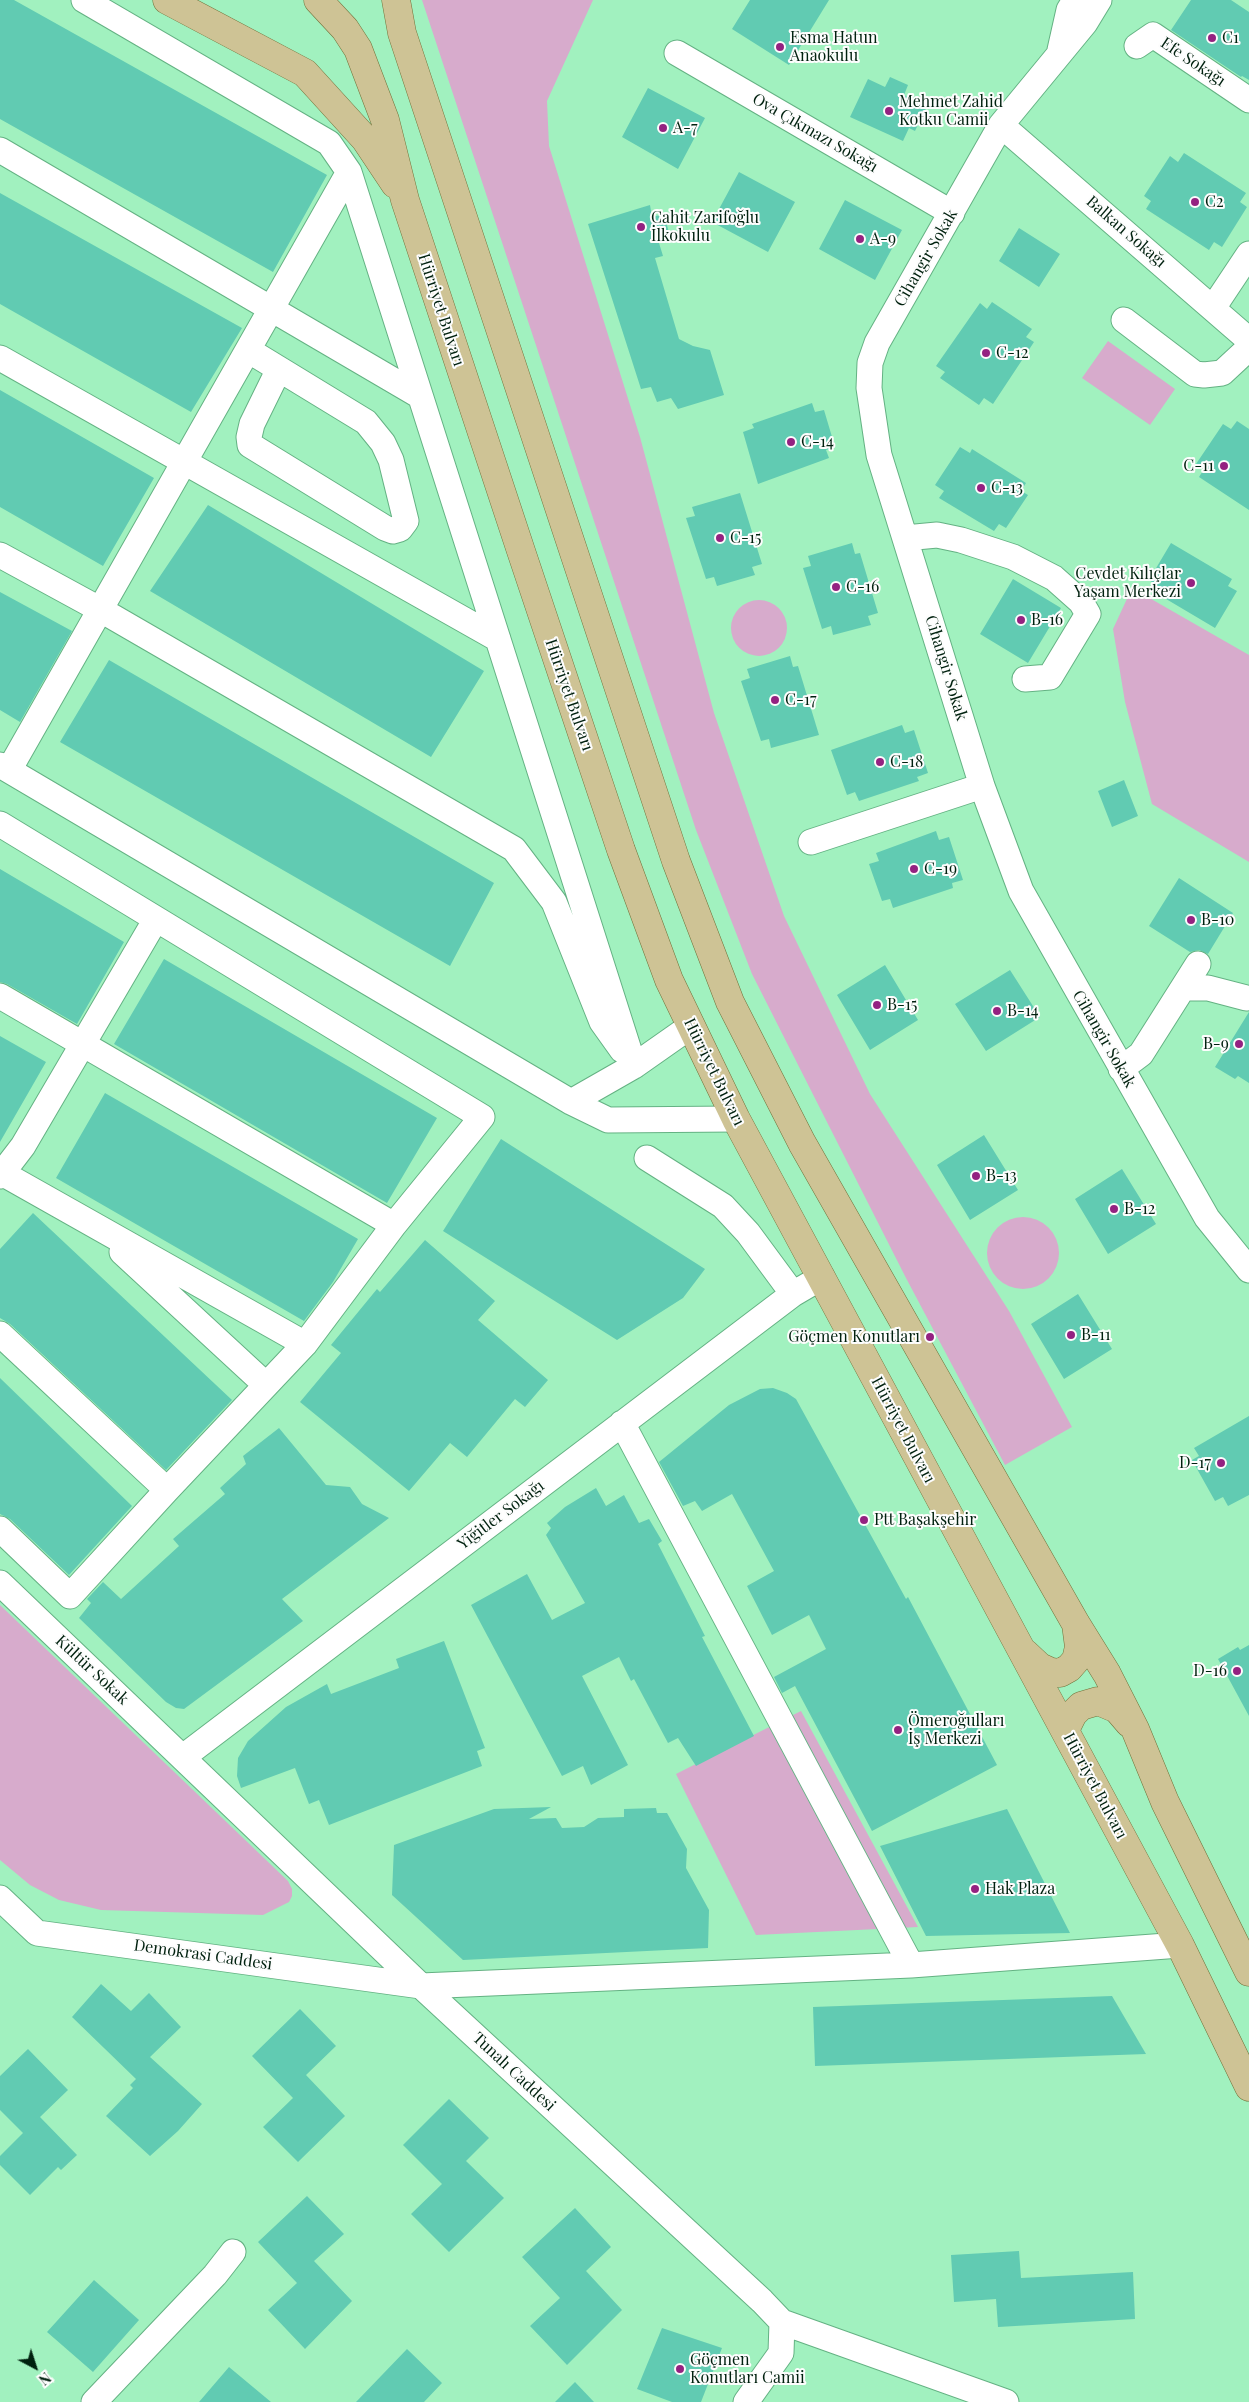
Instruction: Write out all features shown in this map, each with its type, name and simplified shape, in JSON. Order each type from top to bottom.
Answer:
[{"type":"main road","points":[[167,0],[305,73],[365,139],[405,200]]},
{"type":"main road","name":"Hürriyet Bulvarı","points":[[318,0],[345,30],[358,49],[386,120],[405,200],[621,850],[669,980],[736,1119],[1180,1945],[1249,2087]]},
{"type":"main road","points":[[396,0],[402,33],[676,861],[730,1002],[802,1143],[1076,1624],[1107,1674],[1136,1729],[1164,1802],[1249,1972]]},
{"type":"main road","points":[[1020,1649],[1040,1667],[1051,1672],[1060,1673],[1069,1668],[1076,1660],[1079,1647],[1076,1624]]},
{"type":"main road","points":[[1065,1730],[1073,1714],[1081,1706],[1098,1701],[1117,1709],[1136,1729]]},
{"type":"street","name":"Cihangir Sokak","points":[[1058,55],[1069,10],[1075,0]]},
{"type":"street","name":"Cihangir Sokak","points":[[1098,0],[1085,23],[1001,125],[877,343],[870,363],[869,388],[880,455],[982,786],[1020,891],[1207,1218],[1249,1270]]},
{"type":"street","points":[[99,4],[329,143],[349,172],[634,1066]]},
{"type":"street","name":"Efe Sokağı","points":[[1137,46],[1153,34],[1249,100]]},
{"type":"street","name":"Ova Çıkmazı Sokağı","points":[[677,53],[952,213]]},
{"type":"street","name":"Balkan Sokağı","points":[[1001,125],[1249,340]]},
{"type":"street","points":[[0,150],[420,396]]},
{"type":"street","points":[[349,172],[101,610],[5,767],[571,1102],[608,1120],[736,1119]]},
{"type":"street","points":[[1213,308],[1249,254]]},
{"type":"street","points":[[1124,320],[1195,374],[1204,376],[1222,373],[1249,348]]},
{"type":"street","points":[[248,350],[366,422],[383,443],[391,460],[403,502],[406,521],[400,529],[393,531],[385,528],[250,445],[252,424],[279,369]]},
{"type":"street","points":[[0,358],[498,639]]},
{"type":"street","points":[[905,538],[937,535],[961,540],[1013,557],[1054,578],[1081,602],[1088,614],[1050,677],[1025,679]]},
{"type":"street","points":[[0,555],[101,610],[514,849],[554,902],[602,1022],[634,1066]]},
{"type":"street","points":[[811,842],[982,786]]},
{"type":"street","points":[[0,824],[482,1117],[394,1225],[305,1344],[70,1596],[0,1529]]},
{"type":"street","points":[[156,919],[24,1146],[1,1174],[305,1344]]},
{"type":"street","points":[[1121,1069],[1141,1054],[1198,964]]},
{"type":"street","points":[[1184,988],[1208,988],[1246,998]]},
{"type":"street","points":[[0,996],[394,1225]]},
{"type":"street","points":[[571,1102],[634,1066],[691,1026]]},
{"type":"street","points":[[647,1158],[723,1206],[748,1233],[793,1294]]},
{"type":"street","points":[[90,1223],[266,1385]]},
{"type":"street","name":"Yiğitler Sokağı","points":[[183,1757],[793,1294],[822,1277]]},
{"type":"street","points":[[0,1334],[167,1490]]},
{"type":"street","points":[[622,1423],[911,1965]]},
{"type":"street","name":"Kültür Sokak","points":[[0,1583],[183,1757]]},
{"type":"street","name":"Tunalı Caddesi","points":[[183,1757],[420,1986],[762,2300],[782,2322]]},
{"type":"street","name":"Demokrasi Caddesi","points":[[0,1898],[36,1933],[420,1986],[911,1965],[1180,1945]]},
{"type":"street","points":[[94,2402],[215,2275],[233,2252]]},
{"type":"street","points":[[746,2402],[781,2353],[782,2322],[1006,2402]]},
{"type":"shaded area","points":[[422,0],[593,0],[547,101],[549,146],[640,437],[714,713],[784,916],[870,1094],[1009,1311],[1072,1427],[1005,1465],[906,1278],[752,974],[696,830]]},
{"type":"shaded area","points":[[1108,341],[1175,389],[1150,425],[1082,378]]},
{"type":"shaded area","points":[[1132,588],[1249,655],[1249,862],[1152,804],[1125,702],[1113,629]]},
{"type":"shaded area","points":[[753,600],[765,600],[775,604],[783,612],[787,628],[783,644],[775,652],[765,656],[753,656],[743,652],[735,644],[731,634],[731,622],[735,612],[743,604]]},
{"type":"shaded area","points":[[1023,1217],[1043,1223],[1053,1233],[1059,1253],[1053,1273],[1043,1283],[1023,1289],[1003,1283],[993,1273],[987,1253],[993,1233],[1003,1223]]},
{"type":"shaded area","points":[[0,1605],[288,1881],[292,1889],[292,1896],[289,1902],[263,1915],[101,1910],[59,1900],[30,1885],[0,1860]]},
{"type":"shaded area","points":[[801,1711],[918,1927],[756,1935],[676,1774]]},
{"type":"building","points":[[0,0],[14,0],[327,175],[273,272],[0,119]]},
{"type":"building","name":"Esma Hatun Anaokulu","points":[[750,0],[829,0],[789,65],[732,29]]},
{"type":"building","name":"C1","points":[[1191,0],[1231,0],[1249,12],[1249,80],[1241,77],[1171,30]]},
{"type":"building","name":"Mehmet Zahid Kotku Camii","points":[[890,77],[908,85],[904,95],[927,106],[915,131],[909,128],[903,141],[850,117],[868,79],[885,87]]},
{"type":"building","name":"A-7","points":[[648,88],[705,118],[678,169],[622,137]]},
{"type":"building","name":"C2","points":[[1184,153],[1246,193],[1240,202],[1247,207],[1222,247],[1214,242],[1209,250],[1146,209],[1151,201],[1144,196],[1170,156],[1178,162]]},
{"type":"building","points":[[739,172],[795,202],[768,252],[712,222]]},
{"type":"building","points":[[0,193],[242,328],[191,412],[0,304]]},
{"type":"building","name":"A-9","points":[[845,200],[902,230],[875,280],[819,249]]},
{"type":"building","points":[[650,205],[652,217],[664,214],[671,240],[659,243],[663,256],[655,258],[679,339],[693,346],[710,350],[724,395],[678,409],[671,398],[657,402],[651,387],[641,389],[588,224]]},
{"type":"building","points":[[1019,228],[1060,254],[1039,287],[999,261]]},
{"type":"building","name":"C-12","points":[[992,302],[1032,329],[1026,337],[1034,342],[993,404],[984,398],[979,405],[940,378],[945,372],[936,366],[980,303],[987,309]]},
{"type":"building","points":[[0,390],[154,478],[103,566],[0,507]]},
{"type":"building","name":"C-14","points":[[812,403],[815,412],[824,410],[835,447],[826,450],[829,458],[758,484],[743,432],[754,428],[752,424]]},
{"type":"building","name":"C-11","points":[[1237,421],[1249,429],[1249,510],[1199,477],[1204,469],[1196,464],[1223,424],[1231,429]]},
{"type":"building","name":"C-13","points":[[960,447],[970,453],[972,449],[1026,483],[1021,491],[1028,495],[1006,528],[999,524],[994,531],[939,498],[944,491],[935,485]]},
{"type":"building","name":"C-15","points":[[740,493],[762,564],[752,567],[755,575],[717,586],[714,577],[706,579],[686,518],[695,516],[692,507]]},
{"type":"building","points":[[208,505],[484,671],[431,757],[150,591]]},
{"type":"building","name":"C-16","points":[[852,543],[855,554],[860,553],[878,613],[868,616],[871,625],[833,635],[831,626],[822,629],[803,568],[811,566],[808,556]]},
{"type":"building","name":"Cevdet Kılıçlar Yaşam Merkezi","points":[[1171,543],[1232,579],[1228,586],[1237,591],[1215,628],[1156,593],[1159,587],[1149,580]]},
{"type":"building","name":"B-16","points":[[1013,579],[1061,608],[1028,663],[980,634]]},
{"type":"building","points":[[0,592],[72,631],[20,722],[0,710]]},
{"type":"building","name":"C-17","points":[[790,656],[793,667],[798,666],[819,735],[771,748],[769,739],[761,741],[741,681],[750,678],[747,669]]},
{"type":"building","points":[[109,660],[494,883],[450,966],[60,742]]},
{"type":"building","name":"C-18","points":[[902,725],[905,733],[914,730],[928,773],[917,777],[919,781],[859,801],[855,792],[847,795],[831,750]]},
{"type":"building","points":[[1124,780],[1138,816],[1112,827],[1098,791]]},
{"type":"building","name":"C-19","points":[[936,831],[939,840],[949,837],[963,880],[952,883],[953,888],[893,908],[890,899],[882,901],[869,864],[879,861],[876,853]]},
{"type":"building","points":[[0,869],[124,942],[77,1024],[7,984],[0,982]]},
{"type":"building","name":"B-10","points":[[1179,878],[1233,913],[1208,954],[1199,950],[1190,952],[1149,926]]},
{"type":"building","points":[[164,959],[437,1118],[387,1203],[114,1044]]},
{"type":"building","name":"B-15","points":[[885,965],[918,1020],[870,1050],[837,995]]},
{"type":"building","name":"B-14","points":[[1010,970],[1040,1017],[986,1051],[955,1004]]},
{"type":"building","name":"B-9","points":[[1249,1012],[1249,1083],[1238,1076],[1235,1079],[1215,1067]]},
{"type":"building","points":[[0,1036],[46,1062],[0,1142]]},
{"type":"building","points":[[105,1093],[358,1239],[333,1282],[304,1321],[56,1178]]},
{"type":"building","name":"B-13","points":[[984,1135],[1018,1190],[970,1220],[937,1165]]},
{"type":"building","points":[[501,1139],[705,1269],[683,1298],[617,1340],[443,1231]]},
{"type":"building","name":"B-12","points":[[1122,1169],[1156,1224],[1108,1254],[1075,1199]]},
{"type":"building","points":[[33,1213],[232,1400],[166,1470],[10,1324],[0,1318],[0,1249]]},
{"type":"building","points":[[425,1240],[495,1301],[478,1320],[548,1380],[525,1407],[515,1399],[467,1457],[450,1443],[409,1491],[300,1402],[341,1353],[331,1345],[377,1289],[380,1292]]},
{"type":"building","name":"B-11","points":[[1078,1294],[1112,1349],[1064,1379],[1031,1324]]},
{"type":"building","points":[[0,1378],[132,1506],[69,1575],[10,1519],[0,1514]]},
{"type":"building","points":[[773,1388],[787,1393],[796,1399],[906,1599],[908,1597],[997,1765],[872,1831],[795,1686],[782,1693],[774,1677],[826,1649],[809,1615],[772,1635],[747,1586],[774,1571],[732,1494],[702,1511],[695,1501],[683,1506],[659,1462],[729,1405],[760,1389]]},
{"type":"building","name":"D-17","points":[[1249,1416],[1249,1495],[1228,1506],[1223,1497],[1215,1501],[1192,1460],[1199,1456],[1194,1448]]},
{"type":"building","points":[[279,1428],[326,1485],[350,1487],[362,1504],[389,1518],[282,1599],[303,1621],[184,1709],[176,1708],[166,1702],[79,1618],[91,1603],[87,1599],[103,1582],[121,1599],[179,1546],[173,1539],[225,1494],[220,1488],[246,1464],[243,1456]]},
{"type":"building","points":[[596,1488],[606,1506],[624,1495],[639,1523],[649,1519],[662,1541],[658,1544],[705,1636],[702,1637],[754,1736],[696,1766],[678,1738],[668,1743],[634,1679],[631,1681],[619,1657],[582,1676],[628,1765],[591,1785],[583,1766],[562,1776],[471,1605],[527,1574],[552,1620],[585,1603],[546,1535],[551,1528],[547,1523],[565,1507]]},
{"type":"building","points":[[444,1641],[485,1748],[477,1751],[482,1766],[329,1825],[319,1800],[309,1804],[295,1768],[241,1788],[237,1776],[238,1758],[248,1741],[286,1707],[327,1684],[331,1694],[399,1668],[396,1659]]},
{"type":"building","name":"D-16","points":[[1249,1645],[1249,1716],[1218,1659],[1238,1647],[1240,1650]]},
{"type":"building","points":[[551,1807],[529,1819],[556,1818],[562,1828],[584,1827],[598,1818],[624,1817],[624,1809],[656,1808],[657,1813],[667,1813],[687,1849],[686,1868],[709,1910],[708,1948],[463,1960],[392,1895],[394,1845],[494,1809]]},
{"type":"building","name":"Hak Plaza","points":[[1007,1809],[1070,1933],[926,1936],[880,1846]]},
{"type":"building","points":[[101,1984],[131,2011],[149,1993],[181,2027],[150,2057],[202,2104],[178,2131],[150,2156],[106,2116],[133,2088],[130,2085],[136,2079],[72,2017]]},
{"type":"building","points":[[1112,1996],[1146,2054],[815,2066],[813,2007]]},
{"type":"building","points":[[300,2009],[336,2046],[306,2075],[345,2116],[298,2162],[263,2127],[293,2098],[252,2056]]},
{"type":"building","points":[[28,2049],[68,2090],[40,2117],[77,2155],[61,2170],[58,2167],[30,2195],[0,2165],[0,2156],[23,2133],[0,2110],[0,2076]]},
{"type":"building","points":[[449,2099],[489,2138],[466,2161],[504,2198],[449,2252],[411,2214],[442,2184],[403,2145]]},
{"type":"building","points":[[307,2196],[344,2234],[314,2261],[352,2301],[305,2349],[268,2310],[297,2283],[258,2242]]},
{"type":"building","points":[[575,2208],[611,2247],[586,2271],[622,2310],[567,2365],[530,2326],[560,2298],[522,2257]]},
{"type":"building","points":[[1019,2251],[1021,2278],[1133,2272],[1135,2319],[998,2327],[996,2299],[954,2302],[951,2255]]},
{"type":"building","points":[[94,2280],[139,2320],[93,2372],[47,2332]]},
{"type":"building","name":"Göçmen Konutları Camii","points":[[662,2328],[722,2348],[701,2402],[672,2402],[637,2389]]},
{"type":"building","points":[[407,2349],[442,2383],[424,2402],[356,2402]]},
{"type":"building","points":[[229,2367],[271,2402],[199,2402]]},
{"type":"building","points":[[575,2382],[594,2402],[555,2402]]},
{"type":"place","name":"C1","points":[[1212,38]]},
{"type":"place","name":"Esma Hatun Anaokulu","points":[[780,47]]},
{"type":"place","name":"Mehmet Zahid Kotku Camii","points":[[889,111]]},
{"type":"place","name":"A-7","points":[[663,128]]},
{"type":"place","name":"C2","points":[[1195,202]]},
{"type":"place","name":"Cahit Zarifoğlu İlkokulu","points":[[641,227]]},
{"type":"place","name":"A-9","points":[[860,239]]},
{"type":"place","name":"C-12","points":[[986,353]]},
{"type":"place","name":"C-14","points":[[791,442]]},
{"type":"place","name":"C-11","points":[[1224,466]]},
{"type":"place","name":"C-13","points":[[981,488]]},
{"type":"place","name":"C-15","points":[[720,538]]},
{"type":"place","name":"Cevdet Kılıçlar Yaşam Merkezi","points":[[1191,583]]},
{"type":"place","name":"C-16","points":[[836,587]]},
{"type":"place","name":"B-16","points":[[1021,620]]},
{"type":"place","name":"C-17","points":[[775,700]]},
{"type":"place","name":"C-18","points":[[880,762]]},
{"type":"place","name":"C-19","points":[[914,869]]},
{"type":"place","name":"B-10","points":[[1191,920]]},
{"type":"place","name":"B-15","points":[[877,1005]]},
{"type":"place","name":"B-14","points":[[997,1011]]},
{"type":"place","name":"B-9","points":[[1239,1044]]},
{"type":"place","name":"B-13","points":[[976,1176]]},
{"type":"place","name":"B-12","points":[[1114,1209]]},
{"type":"place","name":"B-11","points":[[1071,1335]]},
{"type":"place","name":"Göçmen Konutları","points":[[930,1337]]},
{"type":"place","name":"D-17","points":[[1221,1463]]},
{"type":"place","name":"Ptt Başakşehir","points":[[864,1520]]},
{"type":"place","name":"D-16","points":[[1237,1671]]},
{"type":"place","name":"Ömeroğulları İş Merkezi","points":[[898,1730]]},
{"type":"place","name":"Hak Plaza","points":[[975,1889]]},
{"type":"place","name":"Göçmen Konutları Camii","points":[[680,2369]]}]
